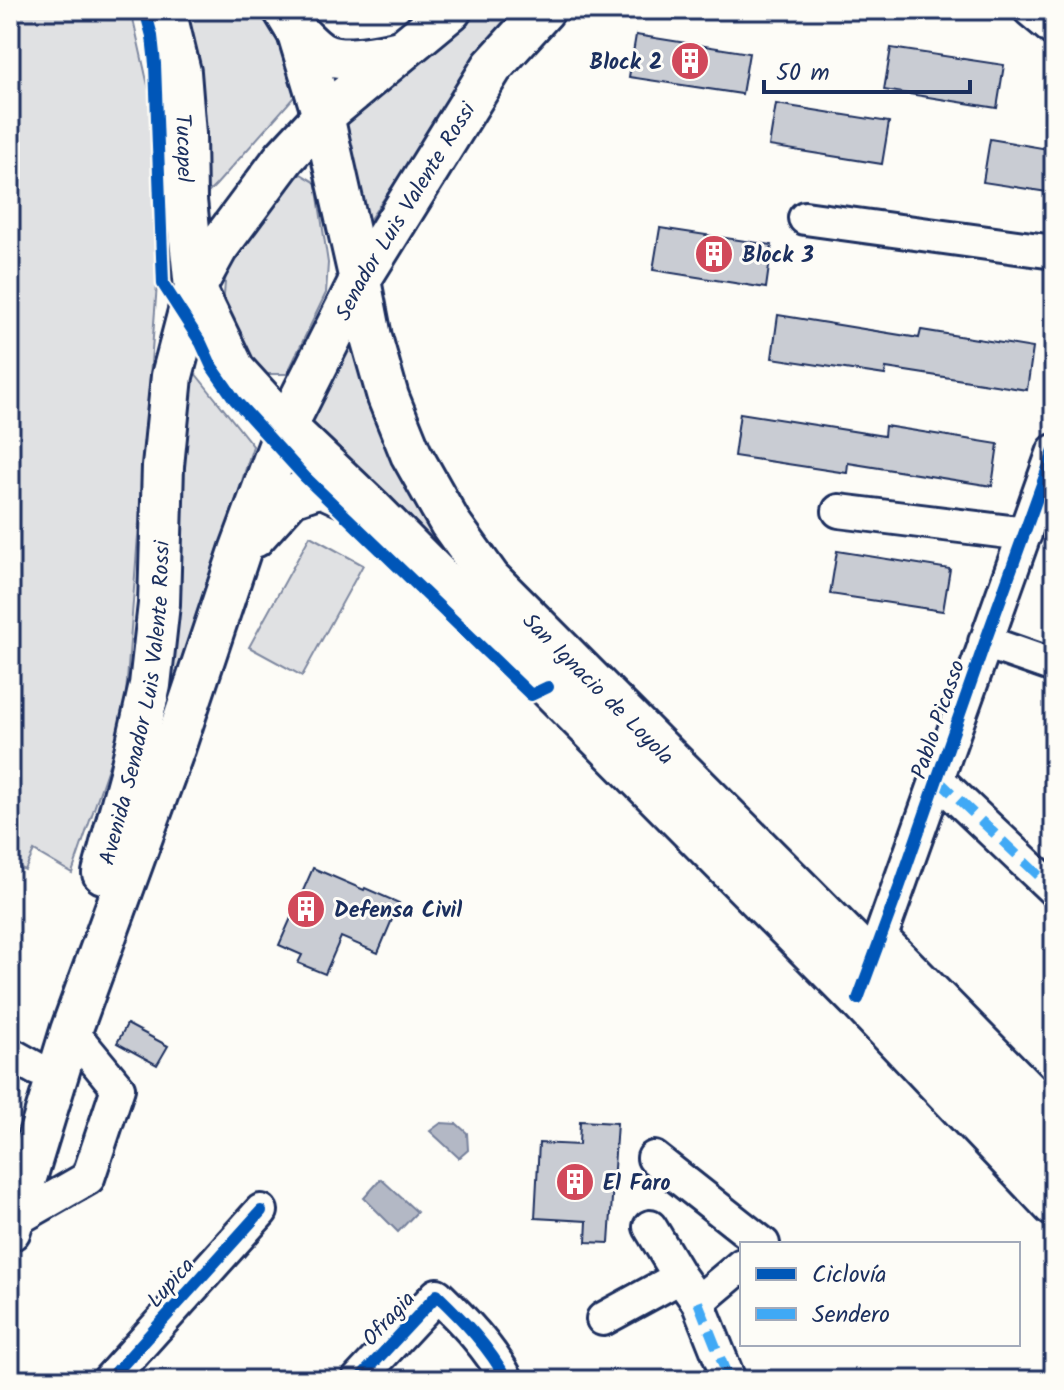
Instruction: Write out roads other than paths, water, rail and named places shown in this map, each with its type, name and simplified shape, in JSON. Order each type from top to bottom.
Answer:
[{"type":"main road","name":"Tucapel","points":[[165,10],[180,72],[186,200],[195,288]]},
{"type":"main road","points":[[195,288],[217,248],[284,158],[323,116],[451,10]]},
{"type":"main road","name":"Senador Luis Valente Rossi","points":[[286,427],[360,280],[492,67],[544,10]]},
{"type":"main road","points":[[291,22],[323,116]]},
{"type":"main road","points":[[291,22],[323,54],[364,59],[401,51]]},
{"type":"main road","name":"San Ignacio de Loyola","points":[[323,116],[371,337],[388,397],[411,454],[450,523],[490,579],[877,950],[1054,1155]]},
{"type":"main road","name":"San Ignacio de Loyola","points":[[195,288],[235,371],[286,427],[373,510],[858,999],[1054,1206]]},
{"type":"main road","name":"Avenida Senador Luis Valente Rossi","points":[[10,1153],[23,1062],[109,855],[150,685],[159,604],[163,466],[172,376],[195,288]]},
{"type":"main road","name":"Avenida Senador Luis Valente Rossi","points":[[12,1226],[71,1031],[175,746],[240,551],[286,427]]},
{"type":"main road","points":[[240,551],[291,496],[321,486],[373,510]]},
{"type":"street","points":[[1030,10],[1054,30]]},
{"type":"street","points":[[805,218],[1054,252]]},
{"type":"street","name":"Pablo Picasso","points":[[858,999],[1025,534],[1045,507],[1054,451]]},
{"type":"street","points":[[839,511],[1025,534]]},
{"type":"street","points":[[985,642],[1054,666]]},
{"type":"street","points":[[937,779],[1052,887]]},
{"type":"street","name":"San Ignacio de Loyola","points":[[877,950],[1054,1113]]},
{"type":"street","points":[[12,1226],[88,1178],[118,1088],[71,1031]]},
{"type":"street","points":[[654,1158],[760,1242]]},
{"type":"street","name":"Lupica","points":[[109,1380],[261,1211]]},
{"type":"street","points":[[650,1227],[689,1289],[729,1380]]},
{"type":"street","points":[[603,1319],[689,1289],[740,1266]]},
{"type":"street","name":"Ofragia","points":[[358,1380],[437,1295],[467,1323],[495,1358],[507,1380]]},
{"type":"place","name":"Block 2","points":[[690,61]]},
{"type":"place","name":"Block 3","points":[[714,254]]},
{"type":"place","name":"Defensa Civil","points":[[306,909]]},
{"type":"place","name":"El Faro","points":[[575,1182]]}]
